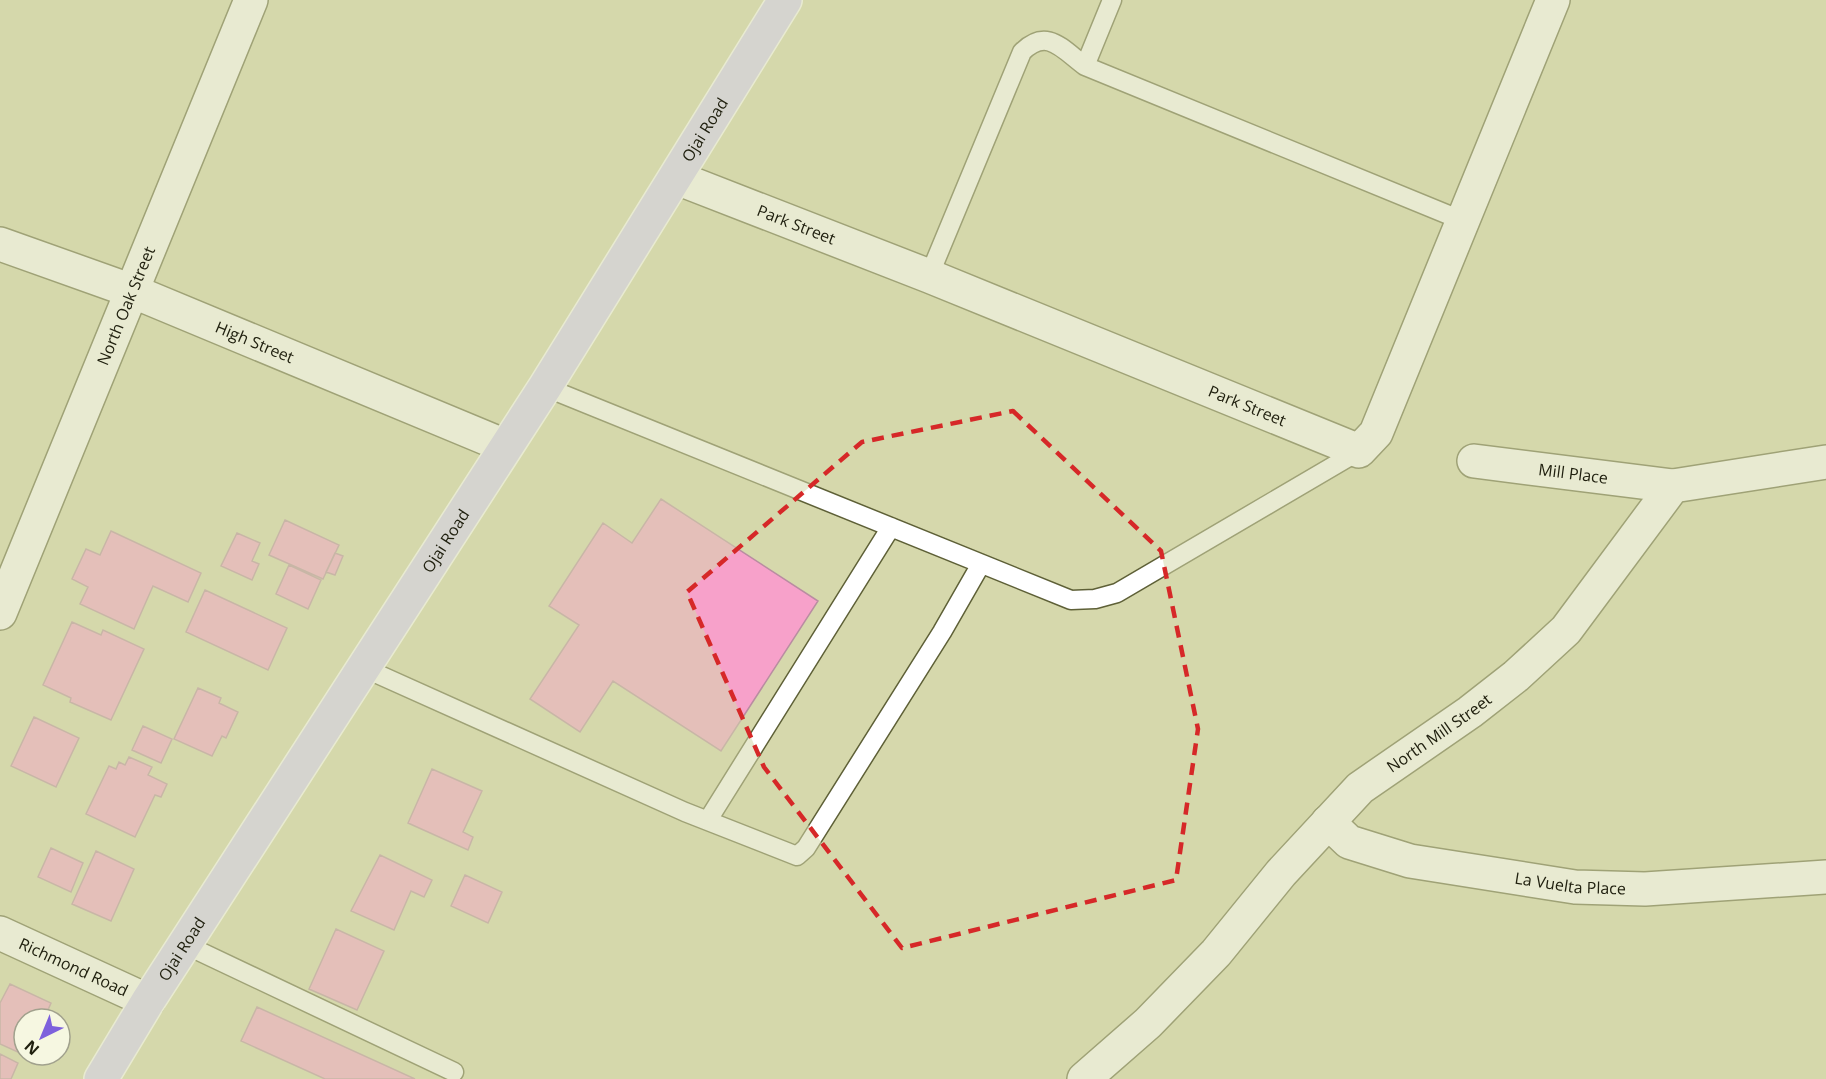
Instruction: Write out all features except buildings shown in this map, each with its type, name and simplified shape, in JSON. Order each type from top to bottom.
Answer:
[{"type":"main road","name":"Ojai Road","points":[[101,1079],[148,1001],[677,178],[785,0]]},
{"type":"street","name":"North Oak Street","points":[[0,613],[251,0]]},
{"type":"street","points":[[1359,451],[1376,433],[1461,220],[1553,0]]},
{"type":"street","name":"Park Street","points":[[677,178],[929,276],[1359,451]]},
{"type":"street","name":"High Street","points":[[0,244],[132,291],[505,446]]},
{"type":"street","name":"Mill Place","points":[[1474,461],[1673,486]]},
{"type":"street","points":[[1673,486],[1826,462]]},
{"type":"street","name":"North Mill Street","points":[[1084,1079],[1148,1023],[1216,953],[1281,873],[1360,788],[1470,712],[1516,676],[1566,630],[1673,486]]},
{"type":"street","name":"La Vuelta Place","points":[[1328,822],[1349,842],[1410,861],[1575,887],[1645,888],[1826,877]]},
{"type":"street","name":"Richmond Road","points":[[0,933],[148,1001]]},
{"type":"lane","points":[[1085,66],[1112,0]]},
{"type":"lane","points":[[929,276],[1022,52],[1032,42],[1052,41],[1085,66],[1461,220]]},
{"type":"lane","points":[[544,387],[1071,600],[1095,599],[1117,593],[1359,451]]},
{"type":"lane","points":[[708,820],[891,527]]},
{"type":"lane","points":[[364,668],[708,820],[797,856],[802,852],[942,632],[981,564]]},
{"type":"lane","points":[[186,945],[454,1072]]},
{"type":"highlighted area","points":[[1013,411],[1161,551],[1198,729],[1176,880],[902,948],[764,767],[687,592],[862,442]]}]
